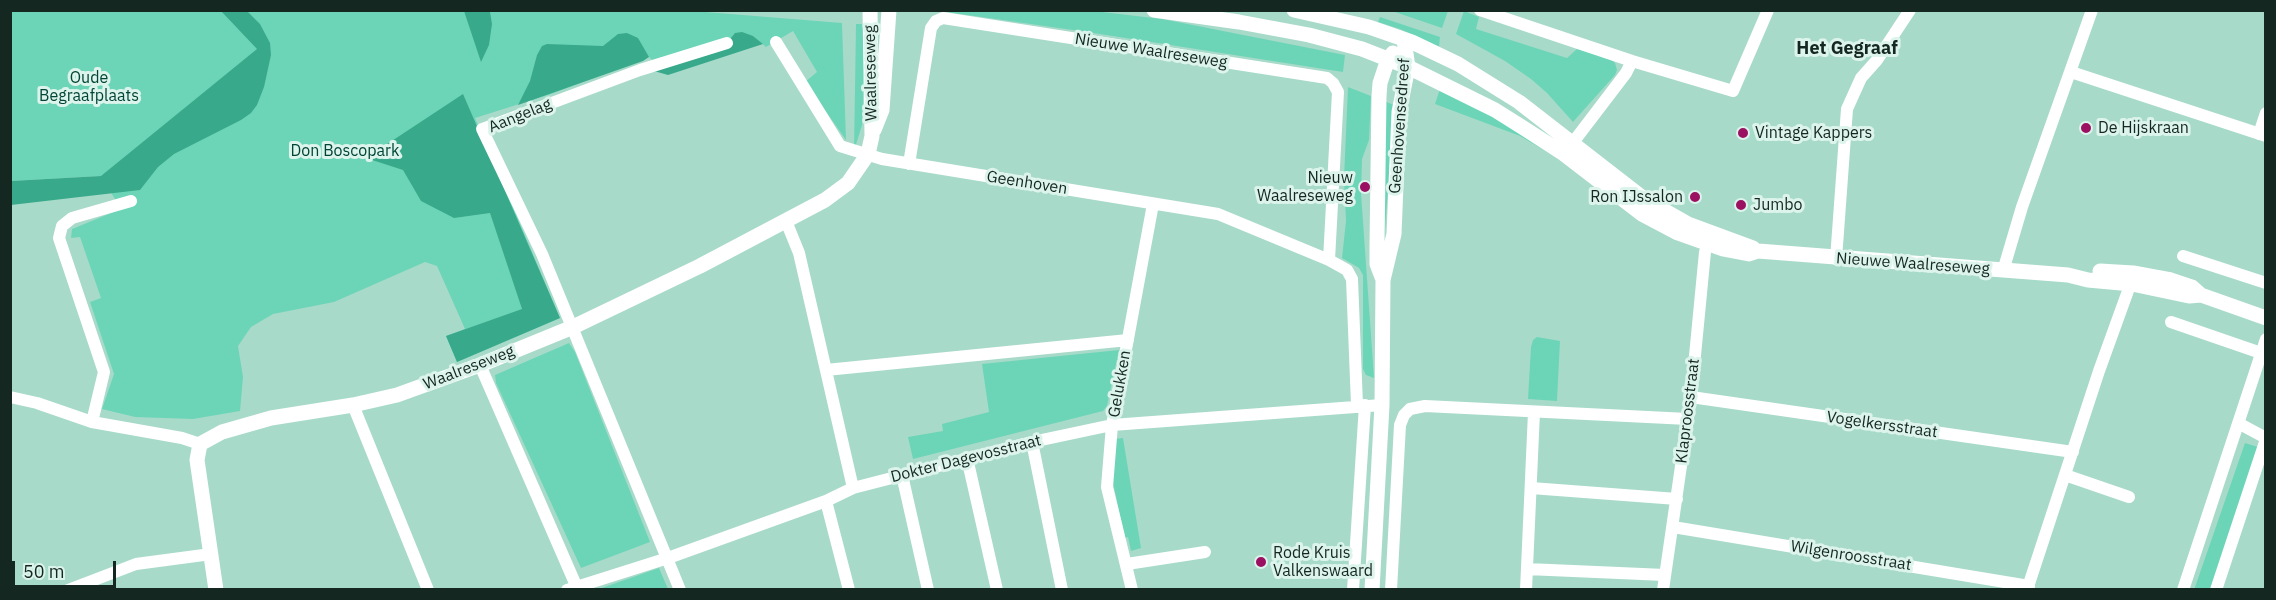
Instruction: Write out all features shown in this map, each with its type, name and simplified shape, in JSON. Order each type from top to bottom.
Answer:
[{"type":"street","name":"Waalreseweg","points":[[870,10],[872,136]]},
{"type":"street","name":"Waalreseweg","points":[[200,444],[222,432],[272,418],[353,405],[397,395],[480,365],[573,327],[700,266],[825,200],[848,183],[868,154],[882,110],[889,10]]},
{"type":"street","name":"Nieuwe Waalreseweg","points":[[1154,10],[1309,35],[1353,46],[1408,67],[1568,148],[1644,199],[1688,224],[1707,243],[1750,245],[1758,251],[1836,259],[2068,275],[2091,271],[2132,278],[2171,280],[2192,287],[2201,295],[2265,318]]},
{"type":"street","name":"Nieuwe Waalreseweg","points":[[1294,10],[1369,27],[1404,39],[1458,64],[1499,88],[1568,148]]},
{"type":"street","points":[[1480,10],[1632,61],[1733,91],[1768,10]]},
{"type":"street","points":[[1836,259],[1847,109],[1861,78],[1877,60],[1910,10]]},
{"type":"street","points":[[2002,270],[2092,10]]},
{"type":"street","name":"Nieuwe Waalreseweg","points":[[909,164],[931,28],[936,21],[944,18],[1327,78],[1338,92],[1329,260]]},
{"type":"street","name":"Geenhovensedreef","points":[[1383,280],[1377,264],[1377,151],[1380,82],[1388,59],[1404,39]]},
{"type":"street","name":"Geenhovensedreef","points":[[1372,590],[1382,405],[1383,280],[1394,234],[1399,112],[1408,67],[1404,39]]},
{"type":"street","name":"Geenhoven","points":[[776,42],[840,146],[909,164],[1218,214],[1329,260]]},
{"type":"street","name":"Aangelag","points":[[573,327],[542,254],[482,129],[640,70],[727,43]]},
{"type":"street","points":[[1568,148],[1626,73],[1632,61]]},
{"type":"street","points":[[2071,72],[2262,135],[2265,113]]},
{"type":"street","points":[[92,422],[104,372],[59,238],[60,232],[62,226],[72,218],[131,201]]},
{"type":"street","name":"Gelukken","points":[[1132,590],[1107,487],[1112,425],[1153,204]]},
{"type":"street","points":[[786,221],[799,254],[853,488]]},
{"type":"street","name":"Klaproosstraat","points":[[1663,590],[1691,397],[1707,243]]},
{"type":"street","points":[[2182,256],[2265,283]]},
{"type":"street","points":[[1329,260],[1347,270],[1352,279],[1361,405],[1353,590]]},
{"type":"street","points":[[2028,588],[2132,278]]},
{"type":"street","points":[[2171,322],[2261,353]]},
{"type":"street","points":[[573,327],[680,590]]},
{"type":"street","points":[[2183,590],[2265,339]]},
{"type":"street","points":[[826,370],[1128,340]]},
{"type":"street","points":[[480,365],[574,589]]},
{"type":"street","points":[[10,397],[92,422],[182,438],[200,444],[197,460],[216,590]]},
{"type":"street","name":"Vogelkersstraat","points":[[1691,397],[2073,452]]},
{"type":"street","points":[[353,405],[428,590]]},
{"type":"street","name":"Dokter Dagevosstraat","points":[[574,589],[826,501],[853,488],[1032,442],[1112,425],[1382,405]]},
{"type":"street","points":[[1391,590],[1400,424],[1410,409],[1425,406],[1688,419]]},
{"type":"street","points":[[1526,590],[1534,412]]},
{"type":"street","points":[[2216,590],[2265,439],[2238,423]]},
{"type":"street","points":[[1032,442],[1062,590]]},
{"type":"street","points":[[967,458],[997,590]]},
{"type":"street","points":[[902,475],[928,590]]},
{"type":"street","points":[[2065,475],[2129,496]]},
{"type":"street","points":[[1531,488],[1677,499]]},
{"type":"street","points":[[826,501],[849,590]]},
{"type":"street","name":"Wilgenroosstraat","points":[[1673,527],[2028,588]]},
{"type":"street","points":[[1127,564],[1205,552]]},
{"type":"street","points":[[68,590],[136,564],[211,554]]},
{"type":"street","points":[[1527,569],[1665,575]]},
{"type":"green space","name":"Don Boscopark","points":[[681,10],[842,23],[846,140],[805,82],[817,72],[793,31],[766,47],[753,36],[722,49],[653,61],[649,57],[551,94],[475,118],[560,318],[457,362],[446,336],[465,329],[437,266],[425,262],[334,302],[273,314],[251,327],[238,346],[243,377],[240,411],[193,419],[135,417],[102,409],[114,374],[90,302],[101,298],[80,237],[71,238],[72,229],[121,209],[101,176],[11,181],[11,11]]},
{"type":"green space","points":[[1448,10],[1442,28],[1392,11]]},
{"type":"green space","points":[[221,11],[247,11],[260,24],[270,43],[271,55],[264,87],[251,113],[174,154],[158,167],[140,190],[11,205],[11,181],[101,176],[257,49]]},
{"type":"green space","points":[[464,11],[490,12],[492,24],[489,45],[481,62]]},
{"type":"green space","points":[[939,11],[1094,11],[1162,19],[1345,55],[1343,72],[1087,32]]},
{"type":"green space","points":[[1464,11],[1479,17],[1476,29],[1567,58],[1577,49],[1611,59],[1617,70],[1615,75],[1573,122],[1531,79],[1505,61],[1456,34]]},
{"type":"green space","points":[[1380,17],[1440,37],[1439,47],[1400,29],[1378,22]]},
{"type":"green space","points":[[856,24],[866,24],[862,125],[854,151]]},
{"type":"green space","points":[[742,32],[753,36],[763,44],[668,75],[654,71],[722,49],[735,33]]},
{"type":"green space","points":[[627,33],[638,38],[649,57],[518,105],[530,81],[537,55],[542,46],[547,44],[603,46],[618,34]]},
{"type":"green space","points":[[1348,87],[1371,96],[1369,140],[1362,159],[1361,193],[1374,378],[1366,375],[1363,369],[1363,275],[1359,268],[1342,258],[1346,221],[1344,178]]},
{"type":"green space","points":[[1440,89],[1481,108],[1561,160],[1520,136],[1435,104]]},
{"type":"green space","points":[[463,94],[560,318],[457,362],[446,336],[522,309],[490,213],[454,218],[421,201],[403,170],[366,158]]},
{"type":"green space","points":[[1384,101],[1394,105],[1383,257]]},
{"type":"green space","points":[[1537,337],[1560,341],[1557,401],[1528,399],[1531,347],[1533,340]]},
{"type":"green space","points":[[569,343],[575,352],[650,542],[581,568],[496,383],[495,375]]},
{"type":"green space","points":[[1119,350],[1107,406],[1103,411],[913,459],[908,437],[943,431],[942,424],[989,412],[982,364]]},
{"type":"green space","points":[[1123,438],[1141,548],[1131,551],[1128,537],[1125,538],[1111,474],[1115,439]]},
{"type":"green space","points":[[2245,443],[2258,447],[2211,589],[2194,590]]},
{"type":"green space","points":[[659,568],[668,589],[599,589],[656,569]]},
{"type":"place","name":"De Hijskraan","points":[[2086,128]]},
{"type":"place","name":"Vintage Kappers","points":[[1743,133]]},
{"type":"place","name":"Nieuw Waalreseweg","points":[[1365,187]]},
{"type":"place","name":"Ron IJssalon","points":[[1695,197]]},
{"type":"place","name":"Jumbo","points":[[1741,205]]},
{"type":"place","name":"Rode Kruis Valkenswaard","points":[[1261,562]]},
{"type":"district","name":"Het Gegraaf","points":[[1847,49]]},
{"type":"park label","name":"Oude Begraafplaats","points":[[89,87]]}]
